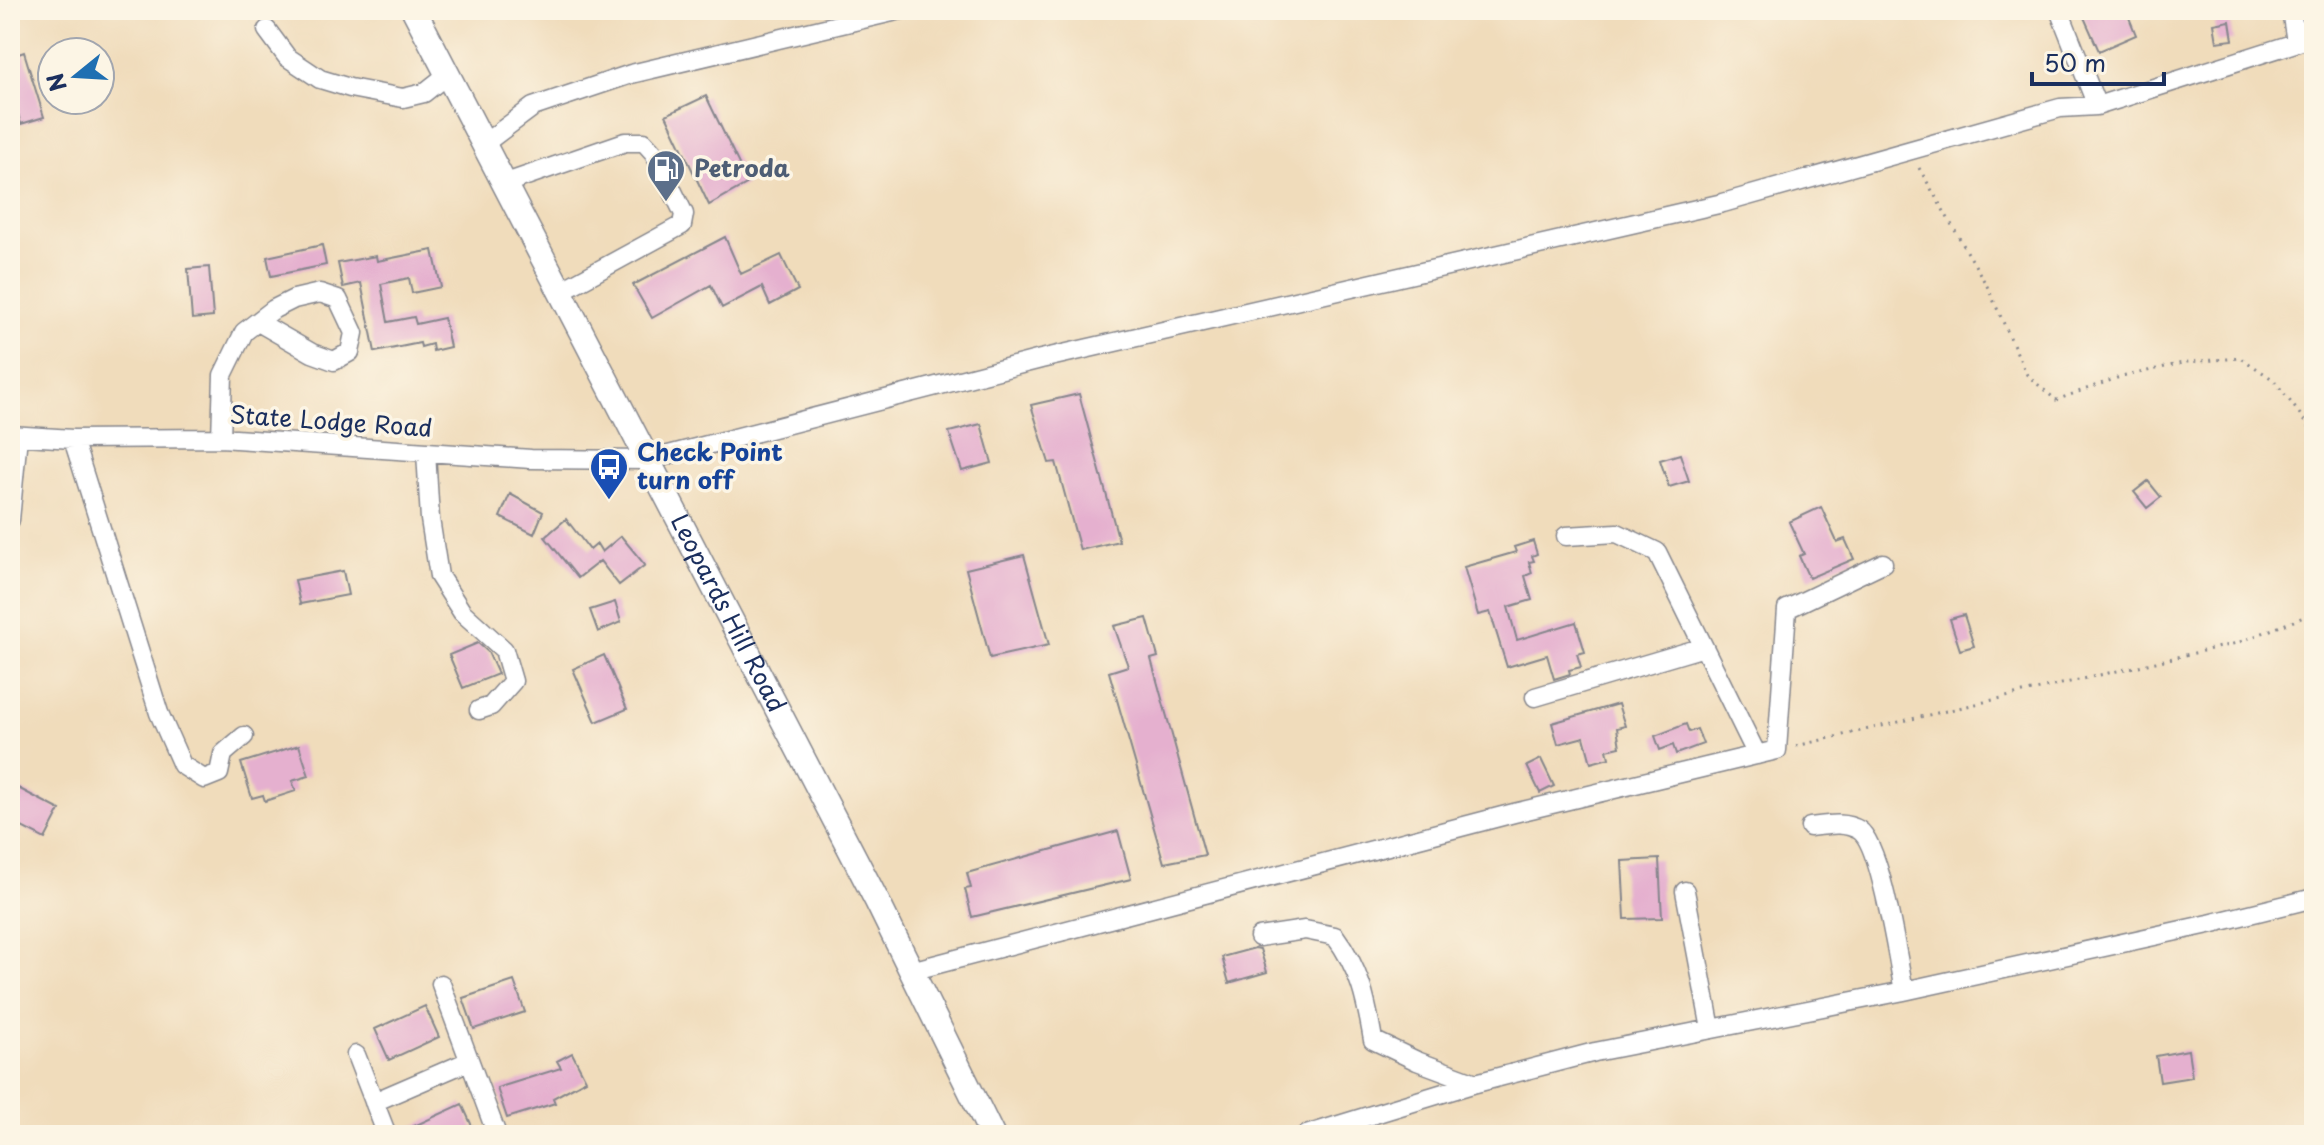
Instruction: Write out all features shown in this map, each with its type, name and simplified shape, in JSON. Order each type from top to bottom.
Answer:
[{"type":"main road","name":"Leopards Hill Road","points":[[414,10],[649,460],[992,1135]]},
{"type":"street","points":[[485,143],[533,107],[631,74],[901,10]]},
{"type":"street","points":[[2059,10],[2097,106]]},
{"type":"street","points":[[2291,10],[2305,40]]},
{"type":"street","points":[[267,30],[287,57],[320,79],[350,88],[403,98],[424,93],[448,74]]},
{"type":"street","name":"State Lodge Road","points":[[14,435],[73,439],[221,438],[531,459],[649,460],[1041,359],[1723,203],[2060,108],[2097,106],[2305,40]]},
{"type":"street","points":[[506,183],[625,142],[644,142],[654,153],[684,214],[682,225],[561,291]]},
{"type":"street","points":[[221,438],[223,375],[244,332],[258,322],[294,299],[320,293],[338,299],[354,333],[350,352],[334,361],[312,353],[258,322]]},
{"type":"street","points":[[10,520],[14,435]]},
{"type":"street","points":[[73,439],[159,713],[182,765],[204,779],[219,773],[223,754],[244,736]]},
{"type":"street","points":[[426,452],[430,519],[439,576],[462,612],[504,650],[513,681],[491,706],[479,710]]},
{"type":"street","points":[[1566,536],[1617,533],[1657,552],[1757,755]]},
{"type":"street","points":[[911,971],[1514,813],[1777,750],[1787,609],[1883,563]]},
{"type":"street","points":[[1535,697],[1704,647]]},
{"type":"street","points":[[1810,827],[1845,824],[1863,832],[1877,858],[1904,991]]},
{"type":"street","points":[[1685,891],[1711,1029]]},
{"type":"street","points":[[1306,1135],[1476,1083],[1595,1052],[1904,991],[2314,898]]},
{"type":"street","points":[[1259,937],[1305,930],[1335,936],[1352,959],[1367,1005],[1373,1040],[1417,1061],[1476,1083]]},
{"type":"street","points":[[441,984],[497,1135]]},
{"type":"street","points":[[356,1055],[387,1135]]},
{"type":"street","points":[[374,1102],[469,1061]]},
{"type":"path","points":[[1910,151],[1987,286],[2027,375],[2056,400],[2117,378],[2187,362],[2241,358],[2274,380],[2314,433]]},
{"type":"path","points":[[1777,750],[2237,643],[2314,613]]},
{"type":"building","points":[[2096,10],[2126,10],[2136,35],[2099,51],[2083,15]]},
{"type":"building","points":[[2230,21],[2233,40],[2217,42],[2214,24]]},
{"type":"building","points":[[24,52],[36,91],[36,116],[44,117],[21,124],[10,88],[10,57]]},
{"type":"building","points":[[706,96],[748,183],[709,205],[666,115]]},
{"type":"building","points":[[725,237],[741,274],[781,255],[798,290],[770,305],[762,287],[722,308],[711,285],[652,318],[633,285]]},
{"type":"building","points":[[322,245],[326,265],[271,276],[267,257]]},
{"type":"building","points":[[433,250],[441,287],[412,293],[409,278],[381,284],[388,322],[414,317],[416,324],[444,318],[450,347],[433,351],[432,344],[421,347],[420,343],[375,352],[361,283],[343,287],[338,263],[376,256],[377,261]]},
{"type":"building","points":[[209,267],[213,317],[192,319],[188,269]]},
{"type":"building","points":[[1079,394],[1119,541],[1080,550],[1056,462],[1049,463],[1031,405]]},
{"type":"building","points":[[981,424],[992,463],[962,471],[949,432]]},
{"type":"building","points":[[1680,454],[1689,481],[1669,487],[1660,460]]},
{"type":"building","points":[[2148,481],[2161,497],[2147,508],[2134,492]]},
{"type":"building","points":[[510,494],[543,512],[534,534],[500,517]]},
{"type":"building","points":[[1821,507],[1837,542],[1845,539],[1854,559],[1809,578],[1799,556],[1804,554],[1789,522]]},
{"type":"building","points":[[566,519],[590,550],[597,544],[602,552],[621,536],[645,565],[619,585],[600,561],[578,578],[545,537]]},
{"type":"building","points":[[1533,541],[1537,554],[1532,556],[1534,561],[1529,562],[1532,573],[1525,576],[1532,600],[1508,607],[1517,640],[1576,622],[1585,652],[1577,654],[1581,667],[1554,679],[1547,655],[1507,667],[1490,612],[1478,615],[1464,567],[1516,552],[1514,547]]},
{"type":"building","points":[[1024,555],[1049,645],[990,658],[966,569]]},
{"type":"building","points":[[343,571],[348,595],[300,604],[295,580]]},
{"type":"building","points":[[615,602],[621,622],[598,632],[590,610]]},
{"type":"building","points":[[1964,615],[1974,646],[1960,650],[1950,619]]},
{"type":"building","points":[[1147,618],[1158,657],[1151,659],[1205,855],[1164,863],[1109,672],[1128,666],[1114,626]]},
{"type":"building","points":[[478,643],[488,652],[498,674],[463,688],[449,655]]},
{"type":"building","points":[[604,655],[627,709],[596,722],[573,669]]},
{"type":"building","points":[[1618,704],[1625,726],[1617,728],[1620,747],[1607,750],[1609,758],[1591,763],[1584,737],[1558,744],[1552,723]]},
{"type":"building","points":[[1686,724],[1689,732],[1697,729],[1703,744],[1676,754],[1673,745],[1660,750],[1655,736]]},
{"type":"building","points":[[299,745],[309,776],[292,781],[296,791],[265,801],[263,795],[252,798],[241,763]]},
{"type":"building","points":[[1541,759],[1554,786],[1540,793],[1527,766]]},
{"type":"building","points":[[18,788],[60,810],[45,839],[10,821],[10,803]]},
{"type":"building","points":[[1118,831],[1131,879],[972,917],[965,889],[971,888],[967,873]]},
{"type":"building","points":[[1659,859],[1662,918],[1625,919],[1622,861]]},
{"type":"building","points":[[1260,949],[1267,972],[1229,983],[1222,957]]},
{"type":"building","points":[[514,981],[525,1012],[474,1029],[463,998]]},
{"type":"building","points":[[425,1006],[439,1037],[389,1060],[375,1029]]},
{"type":"building","points":[[2188,1050],[2192,1077],[2160,1082],[2156,1056]]},
{"type":"building","points":[[572,1053],[586,1080],[553,1098],[555,1103],[507,1118],[497,1088],[561,1068],[557,1061]]},
{"type":"building","points":[[462,1104],[476,1135],[399,1135],[399,1133]]},
{"type":"place","name":"Petroda","points":[[666,203]]},
{"type":"place","name":"Check Point turn off","points":[[609,501]]}]
